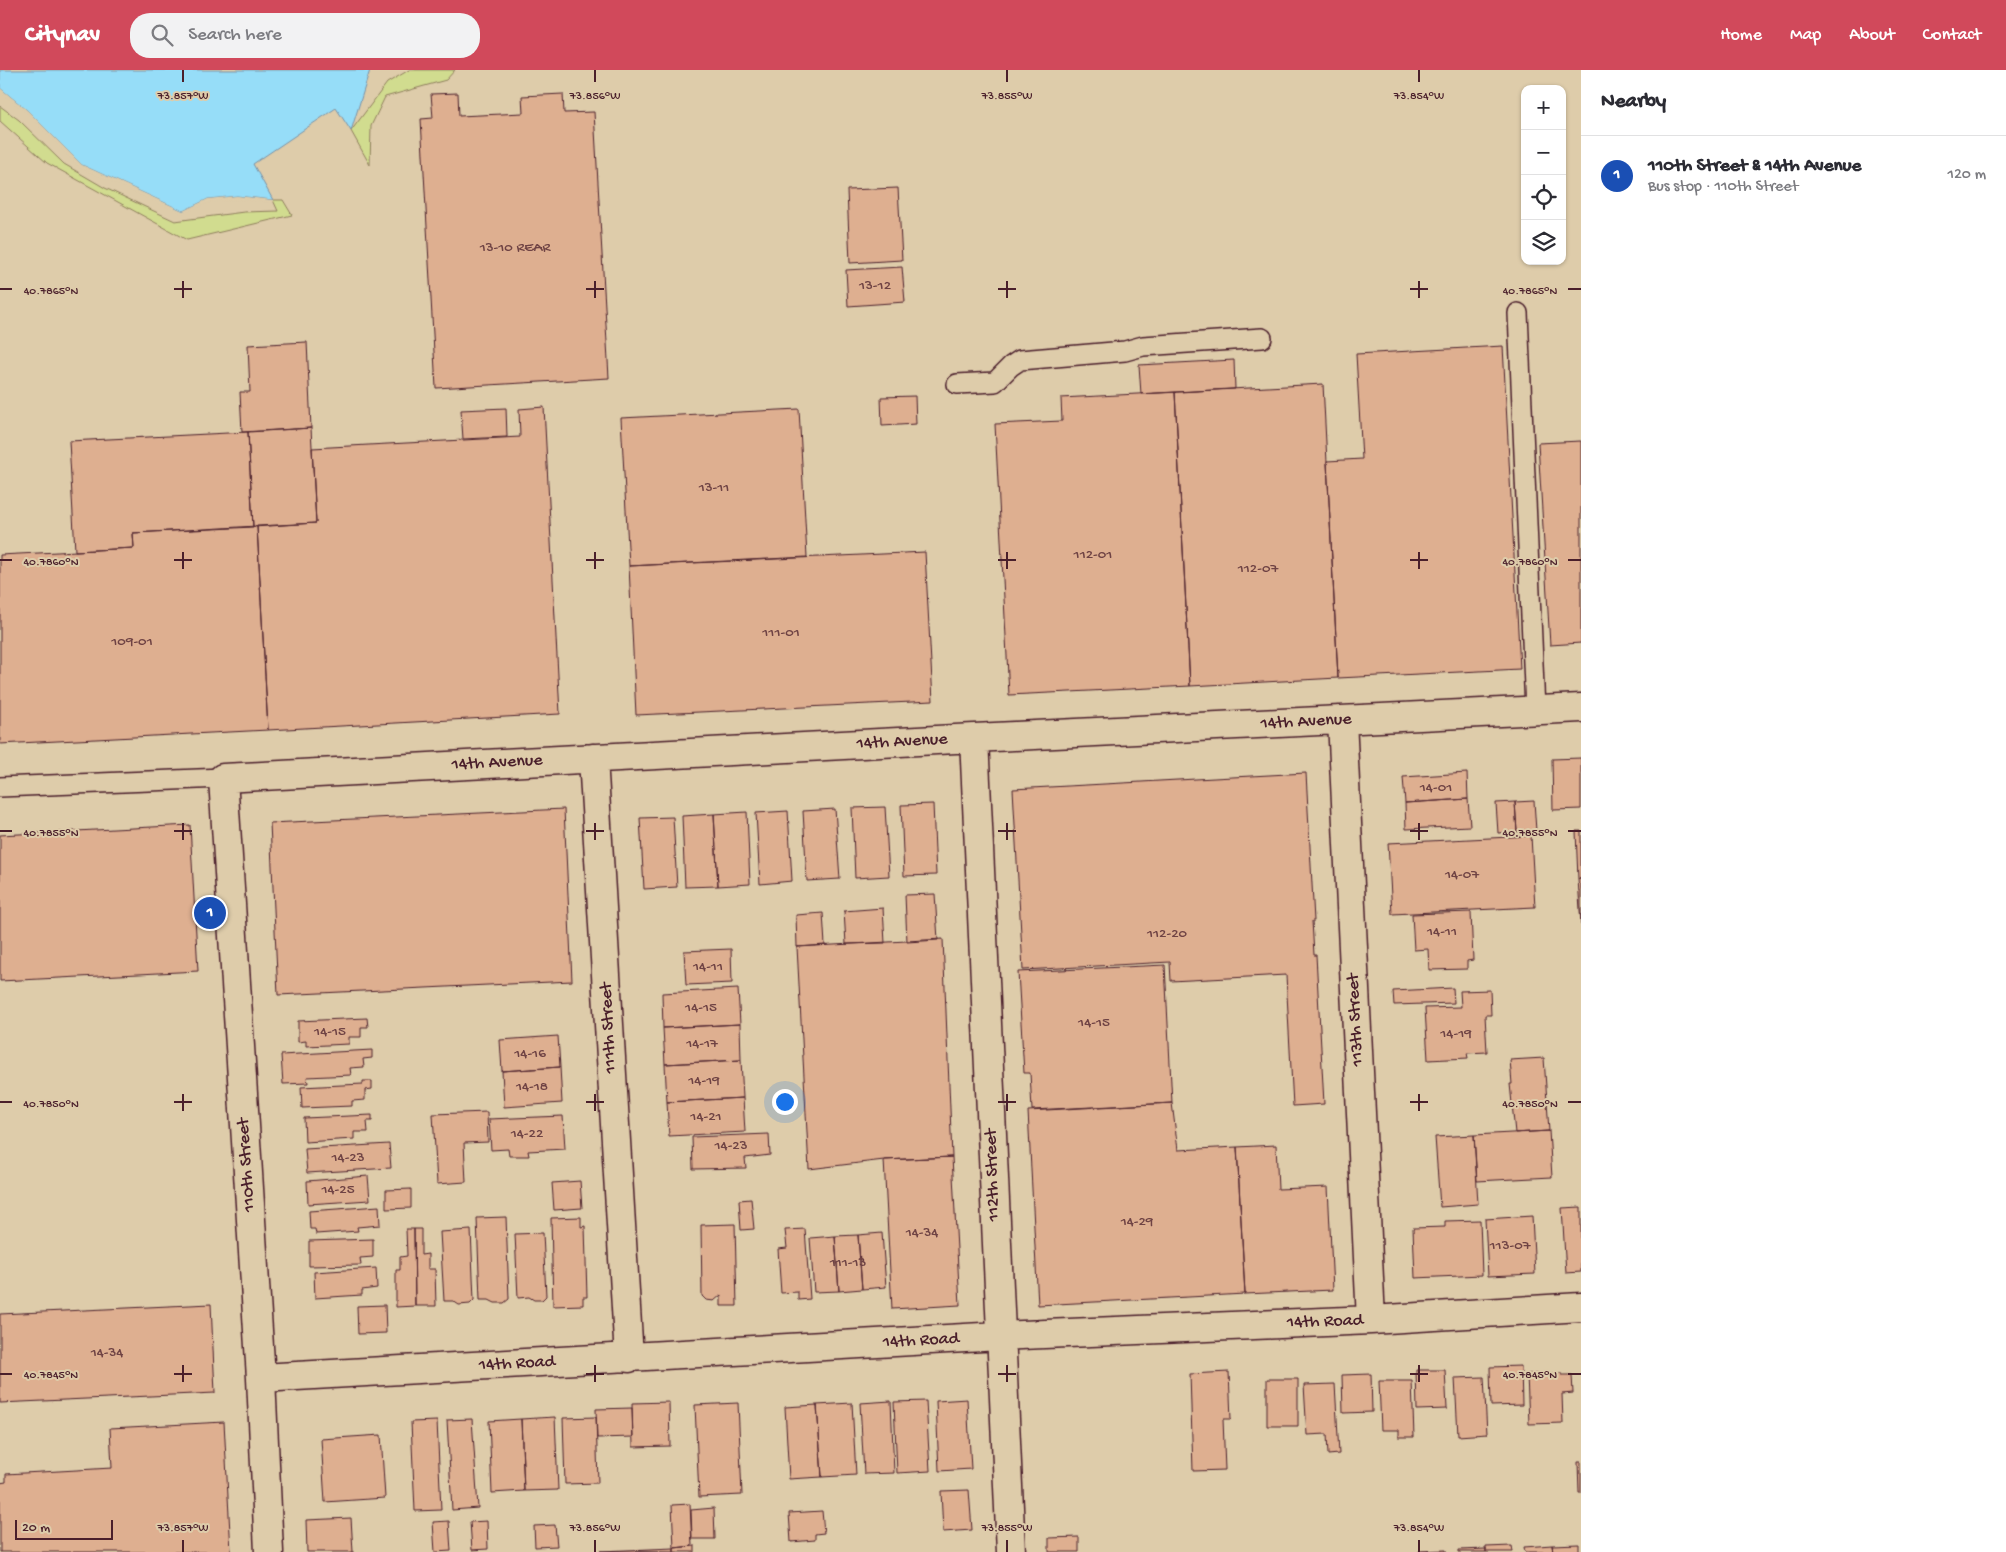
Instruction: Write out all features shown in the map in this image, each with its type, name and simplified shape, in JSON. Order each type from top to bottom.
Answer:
[{"type":"street","name":"14th Avenue","points":[[223,778],[1581,708]]},
{"type":"street","name":"113th Street","points":[[1342,720],[1371,1320]]},
{"type":"street","name":"112th Street","points":[[974,738],[1011,1552]]},
{"type":"street","name":"111th Street","points":[[593,758],[629,1358]]},
{"type":"street","name":"110th Street","points":[[223,778],[261,1378],[269,1552]]},
{"type":"street","name":"14th Road","points":[[261,1378],[1000,1336],[1371,1320],[1581,1307]]},
{"type":"lane","points":[[1518,313],[1535,710]]},
{"type":"lane","points":[[957,384],[995,382],[1020,360],[1125,351],[1143,346],[1262,338]]},
{"type":"lane","points":[[0,787],[223,778]]},
{"type":"green space","points":[[409,70],[455,70],[446,80],[385,97],[371,126],[370,165],[351,131],[387,83]]},
{"type":"green space","points":[[0,106],[19,120],[64,164],[105,188],[175,221],[244,212],[278,211],[273,200],[283,200],[292,215],[187,240],[47,163],[0,121]]},
{"type":"water","points":[[0,70],[370,70],[351,131],[336,108],[253,164],[273,200],[237,196],[208,199],[183,211],[82,165],[28,111],[0,88]]},
{"type":"pier","points":[[0,88],[28,111],[82,165],[183,211],[208,199],[237,196],[273,200],[274,202],[237,199],[209,202],[182,213],[80,167],[27,112],[0,91]]},
{"type":"building","points":[[458,93],[459,116],[523,113],[522,96],[563,94],[564,113],[594,112],[609,378],[436,388],[421,119],[433,118],[431,94]]},
{"type":"building","points":[[898,188],[902,260],[850,263],[847,190]]},
{"type":"building","points":[[902,267],[905,302],[848,306],[846,270]]},
{"type":"building","points":[[307,342],[311,428],[242,432],[240,392],[250,392],[248,345]]},
{"type":"building","points":[[1503,346],[1520,669],[1338,678],[1327,461],[1362,459],[1356,354]]},
{"type":"building","points":[[1234,360],[1235,389],[1141,394],[1139,365]]},
{"type":"building","points":[[1323,384],[1338,678],[1190,686],[1175,392]]},
{"type":"building","points":[[1175,392],[1190,686],[1009,695],[995,424],[1062,421],[1061,398]]},
{"type":"building","points":[[915,396],[916,424],[882,426],[881,397]]},
{"type":"building","points":[[544,407],[560,714],[268,730],[257,526],[316,523],[312,448],[520,437],[519,409]]},
{"type":"building","points":[[506,408],[507,437],[463,439],[461,410]]},
{"type":"building","points":[[799,409],[807,557],[629,566],[621,418]]},
{"type":"building","points":[[311,428],[316,523],[253,527],[248,432]]},
{"type":"building","points":[[248,432],[253,527],[133,533],[134,548],[75,551],[69,441]]},
{"type":"building","points":[[1581,441],[1581,643],[1550,645],[1538,443]]},
{"type":"building","points":[[257,526],[268,730],[0,744],[0,555],[134,548],[133,533]]},
{"type":"building","points":[[925,552],[933,701],[636,715],[629,566]]},
{"type":"building","points":[[1581,758],[1581,809],[1553,810],[1552,759]]},
{"type":"building","points":[[1306,773],[1314,921],[1312,921],[1314,955],[1316,955],[1324,1104],[1293,1106],[1286,975],[1171,981],[1170,962],[1023,970],[1013,789]]},
{"type":"building","points":[[1467,773],[1468,799],[1405,803],[1403,777]]},
{"type":"building","points":[[1468,799],[1470,826],[1406,829],[1405,803]]},
{"type":"building","points":[[1534,801],[1536,831],[1517,832],[1515,802]]},
{"type":"building","points":[[1515,802],[1517,832],[1498,833],[1496,803]]},
{"type":"building","points":[[933,804],[936,875],[904,876],[901,805]]},
{"type":"building","points":[[885,807],[889,876],[855,878],[852,808]]},
{"type":"building","points":[[564,809],[572,981],[278,995],[270,823]]},
{"type":"building","points":[[835,809],[840,879],[807,881],[803,811]]},
{"type":"building","points":[[788,811],[792,881],[760,884],[756,813]]},
{"type":"building","points":[[747,812],[750,884],[718,886],[714,814]]},
{"type":"building","points":[[714,814],[718,886],[685,887],[682,816]]},
{"type":"building","points":[[673,817],[677,887],[644,889],[640,818]]},
{"type":"building","points":[[190,825],[198,971],[0,981],[0,835]]},
{"type":"building","points":[[1576,831],[1581,831],[1581,879],[1578,879]]},
{"type":"building","points":[[1531,836],[1535,907],[1392,914],[1388,843]]},
{"type":"building","points":[[1578,879],[1581,879],[1581,925]]},
{"type":"building","points":[[935,894],[938,940],[907,942],[905,895]]},
{"type":"building","points":[[883,908],[885,943],[846,944],[844,911]]},
{"type":"building","points":[[1471,912],[1473,960],[1467,961],[1467,969],[1429,970],[1428,949],[1414,950],[1412,914]]},
{"type":"building","points":[[823,913],[825,945],[797,947],[796,915]]},
{"type":"building","points":[[943,939],[952,1157],[884,1160],[809,1169],[797,947]]},
{"type":"building","points":[[731,949],[732,983],[686,985],[684,951]]},
{"type":"building","points":[[1165,965],[1172,1103],[1032,1110],[1030,1073],[1024,1073],[1018,972]]},
{"type":"building","points":[[1453,988],[1454,1003],[1394,1005],[1393,991]]},
{"type":"building","points":[[738,989],[740,1024],[663,1028],[662,993]]},
{"type":"building","points":[[1490,990],[1491,1015],[1485,1015],[1487,1052],[1467,1053],[1468,1058],[1428,1060],[1425,1008],[1461,1007],[1460,991]]},
{"type":"building","points":[[367,1018],[368,1027],[361,1027],[361,1037],[349,1037],[349,1044],[306,1046],[306,1041],[298,1042],[298,1021]]},
{"type":"building","points":[[740,1024],[741,1060],[665,1064],[663,1028]]},
{"type":"building","points":[[558,1036],[560,1067],[502,1071],[500,1040]]},
{"type":"building","points":[[372,1050],[372,1058],[363,1059],[364,1067],[350,1068],[351,1075],[307,1077],[308,1083],[283,1084],[281,1055]]},
{"type":"building","points":[[1544,1058],[1549,1131],[1515,1133],[1510,1084],[1512,1084],[1510,1060]]},
{"type":"building","points":[[741,1060],[743,1098],[667,1102],[665,1064]]},
{"type":"building","points":[[560,1067],[562,1103],[504,1107],[502,1071]]},
{"type":"building","points":[[363,1081],[372,1081],[372,1089],[365,1090],[365,1100],[352,1101],[352,1106],[302,1108],[301,1087],[363,1084]]},
{"type":"building","points":[[743,1098],[745,1132],[669,1136],[667,1102]]},
{"type":"building","points":[[1172,1103],[1178,1150],[1237,1147],[1245,1294],[1038,1305],[1028,1111]]},
{"type":"building","points":[[487,1112],[488,1142],[464,1143],[466,1182],[437,1184],[433,1114]]},
{"type":"building","points":[[372,1115],[372,1121],[367,1121],[368,1132],[354,1132],[354,1139],[305,1142],[304,1118]]},
{"type":"building","points":[[563,1116],[565,1149],[528,1151],[529,1156],[509,1156],[508,1149],[491,1150],[489,1119]]},
{"type":"building","points":[[1549,1131],[1552,1177],[1477,1181],[1474,1135]]},
{"type":"building","points":[[769,1134],[770,1155],[745,1158],[746,1168],[693,1169],[692,1137]]},
{"type":"building","points":[[1474,1135],[1478,1204],[1440,1207],[1435,1137]]},
{"type":"building","points":[[389,1144],[391,1168],[307,1173],[305,1149]]},
{"type":"building","points":[[1276,1145],[1278,1189],[1328,1187],[1333,1290],[1245,1294],[1237,1147]]},
{"type":"building","points":[[952,1157],[960,1305],[892,1309],[884,1160]]},
{"type":"building","points":[[368,1176],[370,1200],[308,1204],[307,1181]]},
{"type":"building","points":[[580,1181],[582,1208],[554,1210],[552,1183]]},
{"type":"building","points":[[411,1189],[411,1208],[386,1209],[386,1190]]},
{"type":"building","points":[[751,1199],[754,1229],[741,1230],[739,1200]]},
{"type":"building","points":[[379,1206],[380,1225],[357,1227],[358,1231],[316,1234],[315,1229],[310,1229],[309,1211]]},
{"type":"building","points":[[1581,1207],[1581,1272],[1566,1273],[1562,1208]]},
{"type":"building","points":[[1532,1216],[1535,1274],[1488,1276],[1485,1219]]},
{"type":"building","points":[[506,1217],[509,1299],[504,1303],[480,1300],[477,1218]]},
{"type":"building","points":[[581,1217],[581,1227],[585,1226],[587,1297],[583,1297],[583,1305],[553,1306],[551,1218]]},
{"type":"building","points":[[1480,1220],[1482,1275],[1415,1278],[1413,1228],[1445,1227],[1445,1221]]},
{"type":"building","points":[[735,1224],[737,1306],[721,1306],[721,1295],[714,1301],[706,1300],[702,1296],[701,1225]]},
{"type":"building","points":[[406,1229],[414,1229],[415,1306],[396,1307],[396,1270],[400,1270],[400,1257],[407,1256]]},
{"type":"building","points":[[414,1229],[421,1229],[421,1255],[428,1254],[428,1269],[435,1269],[436,1306],[415,1306]]},
{"type":"building","points":[[805,1229],[810,1299],[798,1300],[798,1292],[781,1293],[778,1249],[787,1248],[785,1230]]},
{"type":"building","points":[[471,1230],[474,1300],[470,1304],[459,1305],[453,1301],[444,1301],[440,1232]]},
{"type":"building","points":[[543,1233],[546,1296],[542,1300],[534,1300],[529,1297],[518,1298],[515,1234]]},
{"type":"building","points":[[882,1233],[886,1287],[862,1289],[858,1235]]},
{"type":"building","points":[[858,1235],[862,1289],[839,1291],[835,1236]]},
{"type":"building","points":[[835,1236],[839,1291],[814,1292],[810,1238]]},
{"type":"building","points":[[373,1239],[373,1257],[360,1258],[361,1265],[309,1266],[309,1241]]},
{"type":"building","points":[[376,1268],[377,1288],[362,1290],[362,1295],[315,1298],[314,1272]]},
{"type":"building","points":[[211,1304],[215,1393],[0,1403],[0,1314]]},
{"type":"building","points":[[385,1305],[386,1333],[358,1334],[357,1306]]},
{"type":"building","points":[[1521,1366],[1522,1405],[1491,1406],[1490,1367]]},
{"type":"building","points":[[1416,1370],[1445,1370],[1447,1409],[1417,1410]]},
{"type":"building","points":[[1229,1372],[1231,1419],[1223,1419],[1225,1470],[1193,1471],[1190,1374]]},
{"type":"building","points":[[1562,1373],[1562,1375],[1572,1375],[1573,1393],[1562,1394],[1563,1423],[1529,1424],[1527,1374]]},
{"type":"building","points":[[1371,1374],[1372,1412],[1343,1413],[1342,1375]]},
{"type":"building","points":[[1484,1377],[1487,1434],[1458,1436],[1455,1378]]},
{"type":"building","points":[[1267,1379],[1298,1379],[1298,1426],[1267,1426]]},
{"type":"building","points":[[1379,1381],[1412,1381],[1414,1437],[1399,1437],[1399,1430],[1381,1430]]},
{"type":"building","points":[[1335,1384],[1339,1454],[1328,1455],[1327,1434],[1307,1435],[1304,1385]]},
{"type":"building","points":[[967,1399],[971,1469],[939,1471],[936,1401]]},
{"type":"building","points":[[891,1401],[894,1473],[864,1474],[860,1403]]},
{"type":"building","points":[[926,1401],[930,1471],[897,1473],[894,1402]]},
{"type":"building","points":[[669,1402],[670,1446],[633,1447],[632,1403]]},
{"type":"building","points":[[738,1403],[742,1495],[699,1497],[695,1405]]},
{"type":"building","points":[[852,1403],[856,1475],[822,1477],[817,1405]]},
{"type":"building","points":[[817,1405],[822,1477],[789,1479],[785,1407]]},
{"type":"building","points":[[632,1408],[633,1437],[597,1438],[596,1409]]},
{"type":"building","points":[[555,1417],[558,1490],[524,1491],[521,1419]]},
{"type":"building","points":[[596,1417],[598,1483],[565,1484],[563,1418]]},
{"type":"building","points":[[472,1419],[478,1508],[452,1510],[447,1420]]},
{"type":"building","points":[[521,1419],[524,1491],[492,1493],[489,1421]]},
{"type":"building","points":[[437,1421],[441,1510],[415,1511],[411,1422]]},
{"type":"building","points":[[224,1422],[231,1552],[0,1552],[0,1483],[6,1482],[6,1474],[112,1468],[110,1428]]},
{"type":"building","points":[[381,1435],[385,1498],[325,1502],[321,1439]]},
{"type":"building","points":[[1578,1462],[1581,1462],[1581,1493],[1579,1493]]},
{"type":"building","points":[[969,1490],[972,1530],[943,1532],[941,1491]]},
{"type":"building","points":[[690,1504],[692,1546],[674,1548],[672,1505]]},
{"type":"building","points":[[714,1508],[715,1539],[692,1539],[691,1510]]},
{"type":"building","points":[[822,1511],[824,1533],[815,1534],[815,1540],[791,1542],[789,1513]]},
{"type":"building","points":[[351,1518],[353,1552],[307,1552],[306,1520]]},
{"type":"building","points":[[449,1521],[451,1551],[435,1552],[433,1522]]},
{"type":"building","points":[[487,1521],[488,1549],[472,1550],[470,1522]]},
{"type":"building","points":[[555,1525],[557,1546],[535,1547],[534,1526]]},
{"type":"building","points":[[1079,1537],[1079,1552],[1049,1552],[1049,1538]]},
{"type":"building","points":[[1579,1544],[1579,1552],[1553,1552],[1552,1545]]},
{"type":"building","points":[[1552,1545],[1553,1552],[1525,1552],[1524,1547]]},
{"type":"building","points":[[695,1546],[695,1552],[674,1552],[674,1548]]},
{"type":"building","points":[[1512,1546],[1513,1552],[1486,1552],[1486,1547]]},
{"type":"building","points":[[674,1548],[674,1552],[600,1551]]},
{"type":"building","points":[[1486,1549],[1486,1552],[1459,1552],[1459,1550]]},
{"type":"building","points":[[1446,1550],[1446,1552],[1419,1552],[1419,1551]]},
{"type":"place","name":"110th Street & 14th Avenue","points":[[210,913]]}]
